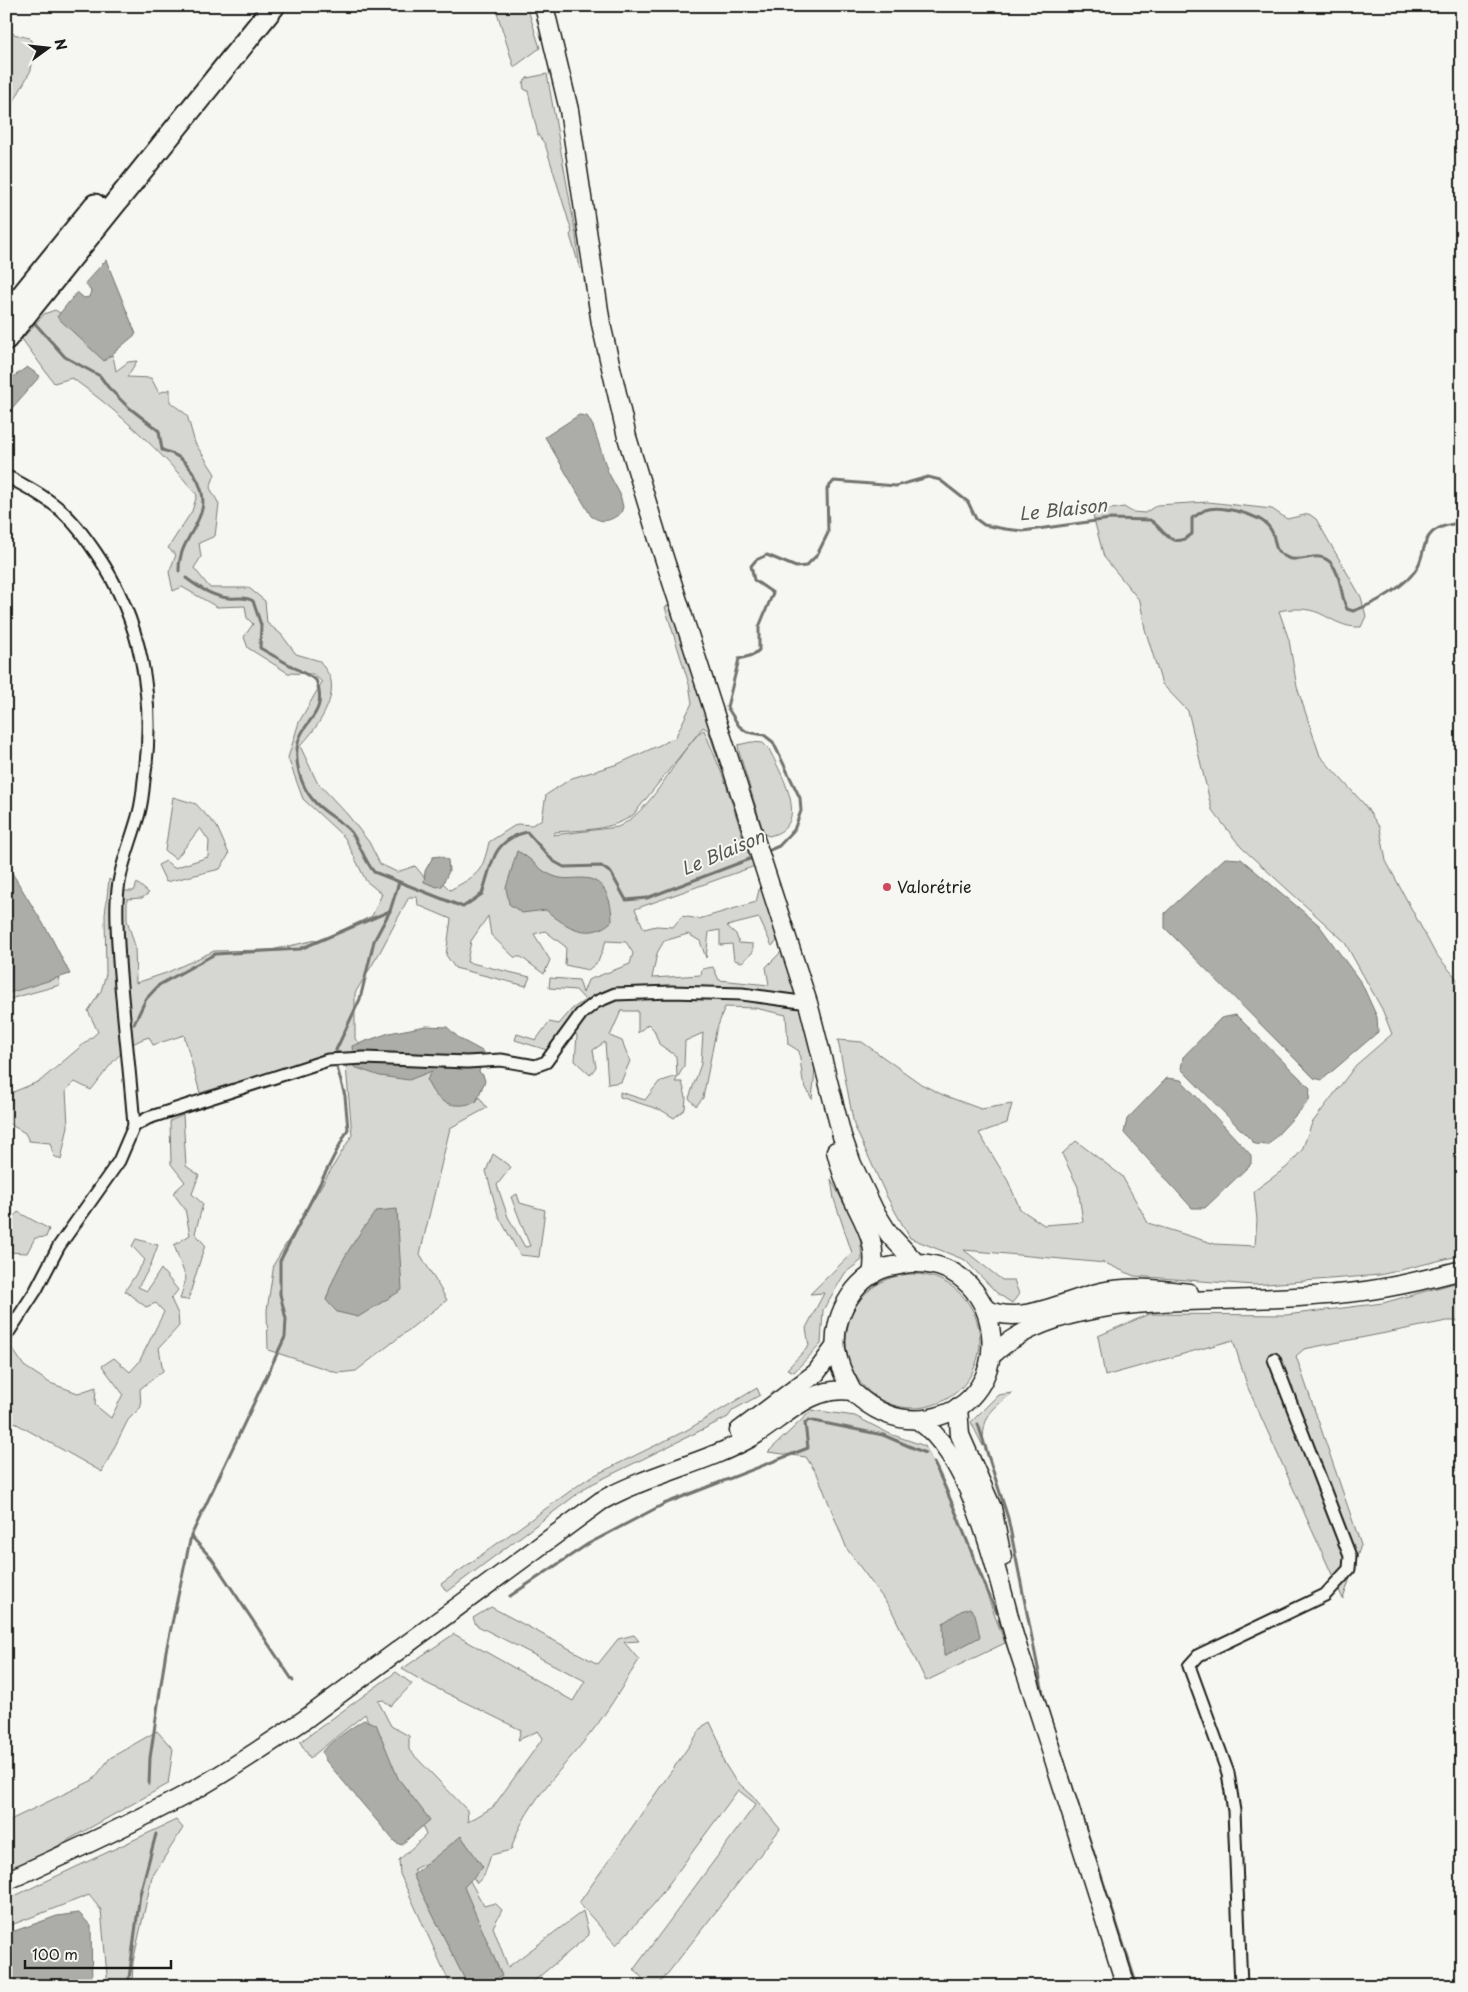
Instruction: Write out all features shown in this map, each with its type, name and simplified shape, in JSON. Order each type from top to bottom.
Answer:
[{"type":"highway","points":[[9,328],[29,298],[255,6]]},
{"type":"highway","points":[[29,298],[274,6]]},
{"type":"main road","points":[[544,6],[569,110],[601,324],[627,437],[808,1002],[842,1136],[861,1184],[889,1234],[916,1262]]},
{"type":"main road","points":[[826,1076],[832,1138],[840,1168],[873,1242],[874,1262],[872,1275]]},
{"type":"main road","points":[[916,1262],[935,1265],[955,1274],[972,1288],[986,1309],[992,1331],[992,1355],[984,1377],[973,1394],[958,1407],[939,1416],[919,1421],[891,1417],[868,1406],[852,1391],[840,1368],[836,1347],[838,1322],[845,1303],[858,1286],[872,1275],[890,1266],[916,1262]]},
{"type":"main road","points":[[992,1355],[1004,1344],[1024,1332],[1067,1316],[1108,1307],[1142,1303],[1250,1300],[1337,1294],[1410,1284],[1462,1270]]},
{"type":"main road","points":[[986,1309],[999,1316],[1024,1314],[1101,1292],[1126,1289],[1167,1290],[1250,1300]]},
{"type":"main road","points":[[6,1881],[82,1848],[193,1791],[257,1752],[304,1720],[601,1501],[710,1448],[750,1425],[816,1373],[836,1347]]},
{"type":"main road","points":[[649,1477],[723,1451],[751,1437],[810,1396],[824,1391],[852,1391]]},
{"type":"main road","points":[[958,1407],[960,1435],[984,1488],[997,1526],[1014,1634]]},
{"type":"main road","points":[[919,1421],[930,1428],[940,1441],[965,1484],[980,1518],[1014,1634],[1126,1986]]},
{"type":"street","points":[[6,476],[36,491],[59,508],[82,533],[108,571],[134,627],[143,663],[149,726],[145,777],[139,813],[120,874],[117,900],[122,1001],[134,1126],[119,1161],[59,1246],[36,1290],[6,1336]]},
{"type":"street","points":[[134,1126],[148,1118],[328,1060],[357,1058],[467,1062],[501,1060],[535,1066],[546,1062],[581,1014],[596,1002],[615,994],[671,992],[742,994],[808,1002]]},
{"type":"street","points":[[1241,1986],[1234,1811],[1228,1773],[1221,1748],[1189,1666],[1200,1655],[1325,1595],[1349,1569],[1350,1556],[1274,1359]]},
{"type":"shaded area","points":[[495,6],[527,6],[540,48],[514,67]]},
{"type":"shaded area","points":[[6,32],[29,38],[35,47],[31,70],[6,116]]},
{"type":"shaded area","points":[[547,74],[576,235],[580,269],[570,235],[572,232],[545,144],[538,135],[528,91],[524,89],[523,83],[527,78]]},
{"type":"shaded area","points":[[106,260],[136,334],[104,361],[57,317],[77,292],[84,298],[89,297],[91,291],[85,283]]},
{"type":"shaded area","points":[[55,310],[68,318],[101,350],[113,356],[116,371],[128,362],[137,361],[127,377],[151,378],[159,393],[170,389],[170,402],[187,415],[195,443],[215,474],[210,488],[219,504],[215,536],[199,543],[201,557],[194,568],[210,588],[249,588],[265,601],[267,623],[281,634],[296,654],[320,661],[328,673],[331,689],[327,707],[312,733],[300,746],[317,782],[347,814],[369,842],[380,864],[397,872],[415,866],[426,879],[437,877],[450,890],[478,872],[484,860],[489,842],[517,824],[532,825],[542,819],[546,795],[572,778],[618,764],[675,738],[692,703],[689,684],[665,607],[674,603],[720,753],[717,757],[708,730],[703,727],[634,814],[625,820],[606,827],[555,832],[553,835],[618,827],[629,820],[647,803],[685,750],[704,730],[725,781],[748,853],[752,851],[755,866],[635,909],[644,929],[656,926],[673,927],[682,916],[699,919],[756,902],[760,886],[766,895],[777,941],[772,946],[759,918],[727,926],[736,934],[739,943],[753,944],[753,952],[742,962],[734,960],[732,944],[720,945],[720,930],[709,932],[706,958],[700,941],[688,934],[664,941],[657,953],[652,978],[701,975],[702,969],[713,967],[719,980],[769,985],[766,967],[781,952],[787,955],[816,1061],[812,1099],[803,1082],[799,1051],[788,1044],[786,1015],[755,1008],[725,1007],[716,1031],[703,1098],[696,1106],[689,1098],[701,1064],[703,1033],[685,1041],[684,1066],[675,1082],[682,1082],[686,1097],[685,1109],[674,1118],[661,1110],[620,1097],[620,1092],[645,1100],[659,1082],[677,1076],[676,1056],[659,1044],[654,1030],[648,1024],[638,1033],[638,1011],[621,1011],[610,1036],[622,1041],[630,1061],[621,1082],[608,1084],[605,1042],[593,1050],[596,1067],[590,1075],[575,1061],[577,1035],[563,1027],[547,1050],[515,1040],[517,1034],[536,1040],[549,1022],[559,1024],[572,1009],[585,1000],[576,990],[549,988],[550,978],[579,980],[583,993],[588,980],[630,964],[633,953],[626,942],[606,941],[598,962],[588,970],[565,965],[566,947],[545,931],[534,934],[550,960],[544,974],[521,957],[514,957],[491,935],[488,916],[471,941],[467,962],[530,977],[526,986],[455,968],[446,955],[451,919],[418,905],[417,897],[409,897],[380,952],[355,993],[355,1039],[391,1071],[433,1070],[476,1102],[479,1097],[487,1108],[450,1128],[420,1254],[447,1300],[356,1371],[338,1373],[268,1350],[267,1310],[274,1264],[352,1135],[346,1066],[339,1051],[200,1093],[184,1035],[153,1045],[149,1037],[123,1051],[91,1090],[75,1082],[66,1090],[68,1126],[61,1160],[54,1156],[50,1143],[29,1141],[25,1133],[6,1122],[6,1095],[40,1081],[98,1032],[88,1011],[101,991],[106,974],[105,915],[109,879],[124,891],[134,891],[137,883],[149,893],[142,898],[127,899],[127,920],[135,946],[136,983],[166,973],[214,951],[271,950],[325,938],[372,916],[382,894],[366,881],[345,838],[303,799],[288,758],[299,722],[322,682],[313,674],[288,673],[248,648],[244,637],[253,624],[247,618],[245,606],[217,607],[182,587],[173,591],[169,572],[176,555],[168,548],[192,511],[197,495],[154,447],[89,391],[72,378],[54,383],[22,339],[44,314]]},
{"type":"shaded area","points":[[27,367],[40,376],[6,415],[6,378],[9,374],[13,377]]},
{"type":"shaded area","points":[[579,415],[587,416],[593,426],[608,472],[620,494],[623,507],[621,513],[610,520],[603,521],[591,516],[545,437]]},
{"type":"shaded area","points":[[1208,502],[1272,509],[1287,519],[1309,514],[1316,519],[1361,597],[1366,616],[1361,627],[1344,625],[1310,610],[1294,609],[1279,611],[1289,640],[1297,687],[1320,756],[1364,804],[1380,828],[1386,861],[1435,953],[1462,985],[1462,1255],[1380,1275],[1254,1285],[1134,1276],[1105,1263],[964,1250],[1002,1280],[1014,1280],[1019,1294],[1012,1303],[997,1293],[965,1260],[910,1238],[887,1197],[854,1125],[838,1040],[862,1042],[921,1084],[943,1095],[981,1109],[1012,1104],[1007,1123],[979,1133],[1008,1181],[1020,1209],[1044,1225],[1083,1222],[1078,1187],[1062,1154],[1076,1141],[1122,1176],[1148,1223],[1215,1244],[1255,1246],[1257,1220],[1254,1191],[1287,1167],[1302,1150],[1312,1123],[1356,1065],[1392,1034],[1382,1009],[1344,941],[1241,847],[1212,810],[1188,711],[1162,684],[1145,629],[1140,601],[1104,557],[1092,512],[1124,507],[1132,512],[1145,513],[1157,505]]},
{"type":"shaded area","points":[[751,742],[763,743],[769,749],[790,798],[792,811],[789,822],[782,830],[769,836],[764,834],[739,752],[738,745]]},
{"type":"shaded area","points":[[173,797],[196,804],[217,827],[229,854],[220,869],[166,882],[158,865],[166,861],[174,868],[208,857],[209,841],[200,828],[176,859],[165,851]]},
{"type":"shaded area","points":[[517,851],[546,873],[556,877],[566,879],[585,878],[596,882],[608,896],[612,921],[595,931],[578,930],[561,922],[546,910],[522,913],[509,904],[506,888]]},
{"type":"shaded area","points":[[440,856],[448,860],[449,871],[442,886],[437,887],[424,882],[425,871],[433,857]]},
{"type":"shaded area","points":[[1225,858],[1241,859],[1319,925],[1362,984],[1377,1017],[1378,1032],[1322,1080],[1314,1078],[1165,928],[1165,913]]},
{"type":"shaded area","points":[[6,863],[50,935],[70,974],[6,994],[6,956],[9,946],[6,922]]},
{"type":"shaded area","points":[[57,972],[60,985],[6,1000],[6,990]]},
{"type":"shaded area","points":[[1236,1015],[1310,1088],[1309,1101],[1268,1145],[1255,1144],[1181,1069],[1183,1057],[1221,1018]]},
{"type":"shaded area","points":[[426,1026],[447,1027],[460,1039],[484,1052],[479,1072],[483,1075],[485,1081],[476,1102],[452,1105],[440,1099],[430,1088],[427,1080],[432,1071],[409,1080],[380,1076],[354,1067],[352,1046],[389,1033]]},
{"type":"shaded area","points":[[1167,1078],[1181,1080],[1251,1155],[1251,1164],[1205,1208],[1192,1208],[1124,1133],[1127,1119]]},
{"type":"shaded area","points":[[183,1115],[186,1166],[199,1175],[192,1194],[203,1204],[195,1233],[205,1245],[188,1300],[180,1299],[186,1278],[174,1245],[190,1235],[185,1209],[173,1193],[185,1182],[171,1164],[170,1121]]},
{"type":"shaded area","points":[[493,1154],[511,1167],[497,1185],[508,1217],[525,1247],[530,1246],[511,1197],[517,1194],[520,1203],[545,1210],[539,1257],[520,1255],[498,1215],[486,1171]]},
{"type":"shaded area","points":[[831,1179],[860,1235],[862,1260],[845,1273],[823,1310],[821,1344],[794,1372],[787,1369],[809,1346],[806,1328],[824,1293],[810,1294],[852,1253],[834,1199]]},
{"type":"shaded area","points":[[397,1209],[402,1290],[358,1317],[337,1312],[326,1300],[335,1276],[347,1253],[376,1211]]},
{"type":"shaded area","points":[[18,1212],[49,1229],[46,1237],[35,1238],[27,1253],[6,1252],[6,1220],[8,1222]]},
{"type":"shaded area","points":[[136,1239],[158,1245],[150,1267],[138,1287],[147,1291],[161,1269],[178,1290],[171,1299],[178,1314],[179,1326],[159,1348],[163,1371],[140,1389],[141,1407],[128,1420],[102,1472],[6,1418],[6,1345],[8,1342],[24,1366],[50,1383],[78,1393],[96,1387],[95,1405],[111,1418],[123,1394],[102,1366],[114,1358],[130,1372],[139,1362],[164,1312],[156,1303],[146,1307],[125,1291],[145,1260],[132,1246]]},
{"type":"shaded area","points":[[913,1274],[939,1279],[961,1293],[975,1315],[980,1341],[975,1367],[961,1389],[939,1403],[913,1408],[887,1403],[865,1389],[851,1367],[846,1341],[851,1315],[865,1293],[887,1279]]},
{"type":"shaded area","points":[[1462,1281],[1462,1321],[1447,1321],[1304,1349],[1296,1356],[1361,1545],[1343,1599],[1248,1388],[1233,1340],[1105,1376],[1098,1336],[1149,1314],[1286,1315],[1383,1303]]},
{"type":"shaded area","points":[[757,1388],[760,1395],[733,1410],[728,1417],[588,1486],[447,1592],[441,1584],[587,1479],[687,1430]]},
{"type":"shaded area","points":[[1012,1393],[989,1415],[984,1427],[983,1446],[971,1422],[998,1395]]},
{"type":"shaded area","points":[[812,1410],[855,1416],[890,1434],[925,1446],[958,1517],[1005,1643],[926,1681],[891,1609],[847,1549],[818,1476],[806,1457],[768,1452]]},
{"type":"shaded area","points":[[491,1607],[598,1664],[618,1639],[634,1635],[639,1641],[624,1642],[639,1660],[592,1731],[539,1796],[527,1814],[511,1850],[491,1855],[484,1876],[477,1883],[470,1873],[462,1846],[414,1869],[470,1971],[471,1986],[451,1986],[400,1874],[399,1860],[426,1835],[417,1810],[388,1771],[365,1714],[310,1758],[300,1742],[396,1672],[412,1684],[391,1706],[383,1700],[378,1701],[391,1726],[409,1736],[409,1750],[467,1810],[468,1822],[493,1807],[543,1738],[538,1731],[518,1740],[521,1730],[426,1683],[402,1669],[454,1634],[573,1701],[585,1681],[476,1625],[473,1618]]},
{"type":"shaded area","points":[[970,1608],[975,1614],[980,1637],[944,1656],[943,1623],[961,1611]]},
{"type":"shaded area","points":[[364,1720],[376,1724],[398,1778],[430,1820],[401,1845],[395,1842],[326,1761],[322,1752],[328,1745]]},
{"type":"shaded area","points":[[710,1722],[719,1741],[723,1761],[735,1780],[752,1795],[780,1829],[658,1986],[649,1986],[634,1969],[756,1804],[738,1790],[654,1904],[616,1945],[579,1903],[703,1726]]},
{"type":"shaded area","points":[[157,1731],[173,1749],[168,1784],[29,1862],[6,1871],[6,1822],[93,1780],[110,1758]]},
{"type":"shaded area","points":[[176,1820],[183,1828],[152,1877],[133,1962],[132,1986],[108,1986],[101,1910],[89,1895],[6,1927],[6,1900]]},
{"type":"shaded area","points":[[461,1836],[483,1867],[464,1887],[502,1976],[481,1986],[468,1986],[413,1875]]},
{"type":"shaded area","points":[[470,1881],[484,1906],[495,1903],[502,1910],[493,1927],[508,1967],[583,1911],[589,1935],[528,1986],[490,1986],[495,1969],[458,1885]]},
{"type":"shaded area","points":[[79,1913],[91,1926],[92,1986],[6,1986],[6,1934],[57,1916]]},
{"type":"waterway","name":"Le Blaison","points":[[31,319],[65,357],[100,376],[127,406],[159,431],[162,450],[181,459],[194,474],[201,489],[203,502],[201,513],[180,557],[179,571]]},
{"type":"waterway","name":"Le Blaison","points":[[765,852],[779,846],[794,830],[801,811],[800,798],[773,742],[764,735],[747,732],[739,726],[727,707],[739,659],[753,655],[759,650],[759,627],[773,593],[754,580],[751,566],[756,560],[767,555],[796,567],[806,566],[817,555],[828,533],[827,489],[834,481],[896,486],[928,477],[940,480],[968,502],[976,519],[984,525],[1023,531],[1110,519],[1150,520],[1168,537],[1178,541],[1192,534],[1192,518],[1205,510],[1220,508],[1239,512],[1257,518],[1269,527],[1274,536],[1276,548],[1282,555],[1294,559],[1321,557],[1331,563],[1335,568],[1347,609],[1353,611],[1383,597],[1398,588],[1410,577],[1417,568],[1429,536],[1436,530],[1462,523]]},
{"type":"waterway","name":"Le Blaison","points":[[186,578],[217,596],[245,598],[253,601],[261,625],[260,648],[316,680],[319,692],[317,709],[298,743],[297,757],[301,780],[313,800],[351,832],[374,872],[463,907],[482,894],[491,863],[500,847],[515,836],[527,832],[553,861],[564,867],[601,866],[611,873],[626,900],[647,898],[755,857]]},
{"type":"waterway","points":[[134,1024],[146,999],[159,985],[215,954],[300,949],[390,911],[399,882]]},
{"type":"waterway","points":[[336,1050],[360,999],[374,941],[390,911]]},
{"type":"waterway","points":[[293,1681],[212,1559],[191,1536],[285,1337],[286,1319],[280,1294],[280,1261],[348,1129],[345,1096],[336,1064]]},
{"type":"waterway","points":[[510,1596],[588,1544],[664,1504],[808,1448],[805,1423],[809,1420],[883,1435],[925,1453]]},
{"type":"waterway","points":[[978,1424],[1008,1518],[1045,1703],[1137,1986]]},
{"type":"waterway","points":[[934,1463],[997,1613]]},
{"type":"waterway","points":[[149,1784],[150,1758],[166,1651],[191,1536]]},
{"type":"waterway","points":[[999,1620],[1010,1652]]},
{"type":"waterway","points":[[128,1986],[140,1894],[156,1834]]},
{"type":"place","name":"Valorétrie","points":[[887,887]]}]
